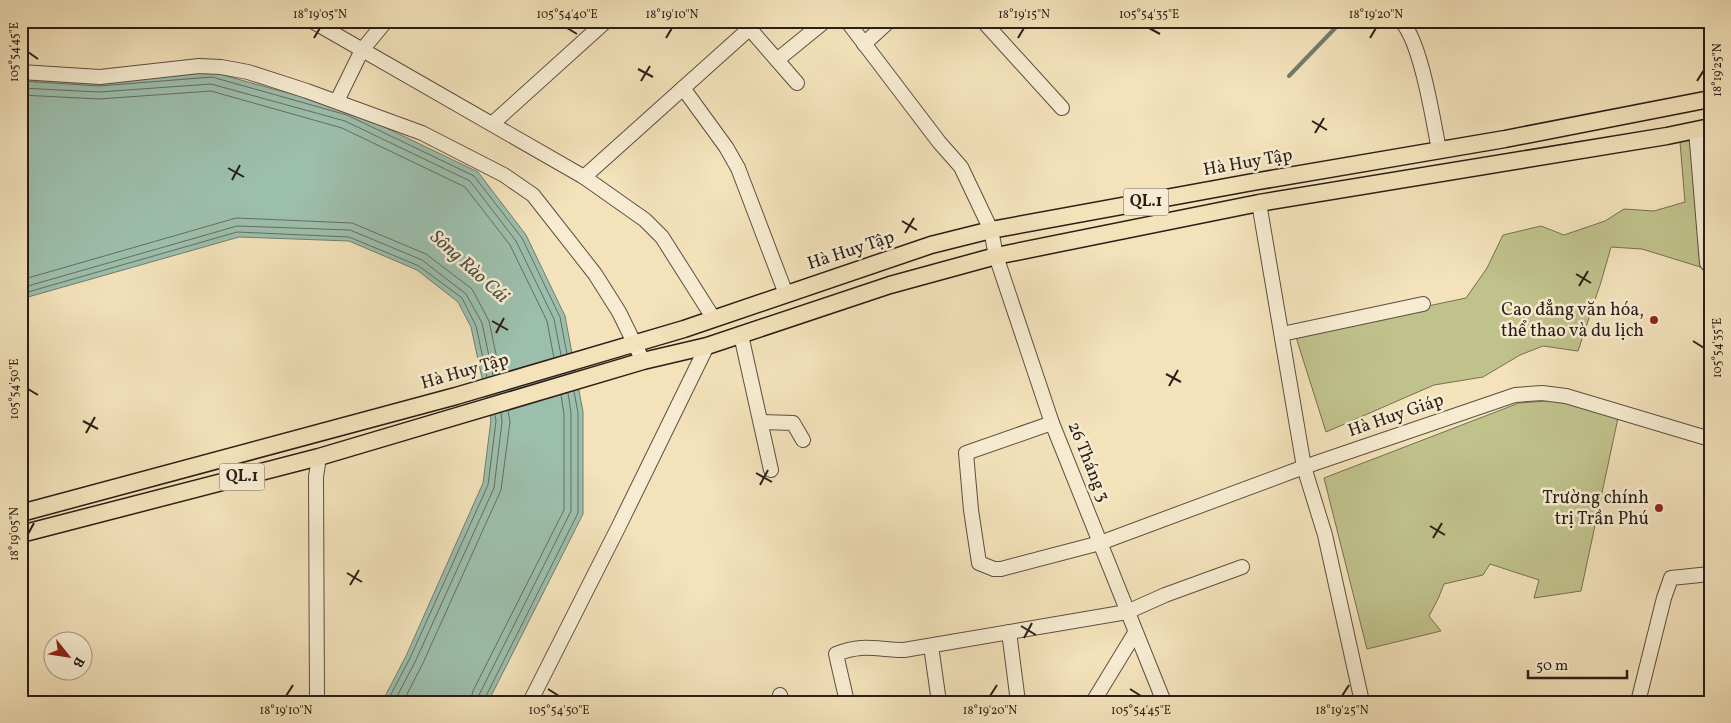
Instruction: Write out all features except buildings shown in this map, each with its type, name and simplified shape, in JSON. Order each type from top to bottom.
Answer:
[{"type":"main road","name":"Hà Huy Tập","points":[[21,513],[456,396],[714,319],[931,245],[991,230],[1262,180],[1439,150],[1710,99]]},
{"type":"main road","name":"QL.1","points":[[21,534],[319,457],[643,361],[707,346],[890,285],[996,256],[1259,203],[1667,136],[1703,128]]},
{"type":"street","points":[[312,21],[584,176],[645,220],[662,237],[714,319]]},
{"type":"street","points":[[337,101],[362,50],[386,21]]},
{"type":"street","points":[[492,124],[606,21]]},
{"type":"street","points":[[777,60],[825,21]]},
{"type":"street","name":"26 Tháng 3","points":[[847,21],[939,142],[961,167],[991,230],[996,256],[1052,424],[1164,702]]},
{"type":"street","points":[[864,44],[889,21]]},
{"type":"street","points":[[983,21],[1062,108]]},
{"type":"street","points":[[1401,21],[1414,42],[1426,85],[1439,150]]},
{"type":"street","points":[[584,176],[683,88],[746,25],[797,83]]},
{"type":"street","points":[[21,72],[100,77],[199,66],[221,67],[248,72],[337,101],[422,133],[504,175],[533,195],[594,274],[619,312],[643,361]]},
{"type":"street","points":[[683,88],[726,147],[738,168],[786,294]]},
{"type":"street","points":[[1703,128],[1707,262],[1710,266]]},
{"type":"street","points":[[1259,203],[1304,466],[1325,535],[1362,702]]},
{"type":"street","points":[[1282,334],[1423,304]]},
{"type":"street","points":[[741,335],[771,470]]},
{"type":"street","points":[[530,702],[707,346]]},
{"type":"street","name":"Hà Huy Giáp","points":[[1052,424],[966,453],[979,563],[994,569],[1001,569],[1100,543],[1304,466],[1515,395],[1542,393],[1566,396],[1710,439]]},
{"type":"street","points":[[761,422],[793,423],[804,440]]},
{"type":"street","points":[[318,702],[316,477],[319,457]]},
{"type":"street","points":[[847,702],[836,654],[851,648],[873,647],[886,650],[904,650],[1127,612],[1166,595],[1242,567]]},
{"type":"street","points":[[1638,702],[1664,598],[1672,578],[1710,574]]},
{"type":"street","points":[[1009,632],[1018,702]]},
{"type":"street","points":[[1093,702],[1135,633]]},
{"type":"street","points":[[931,646],[939,702]]},
{"type":"green space","points":[[1694,129],[1703,181],[1710,184],[1710,270],[1642,249],[1611,247],[1578,351],[1543,346],[1520,355],[1483,377],[1434,385],[1326,432],[1295,334],[1466,298],[1487,268],[1503,235],[1541,226],[1564,235],[1605,221],[1624,209],[1654,211],[1685,202],[1679,130]]},
{"type":"green space","points":[[1560,400],[1618,418],[1581,591],[1534,598],[1539,580],[1490,564],[1483,575],[1444,584],[1429,616],[1441,631],[1367,649],[1324,478],[1519,403]]},
{"type":"water","name":"Sông Rào Cái","points":[[212,72],[349,110],[478,172],[526,235],[565,316],[583,412],[583,514],[488,702],[382,702],[406,656],[483,483],[491,420],[471,327],[458,302],[417,270],[349,241],[239,237],[21,299],[21,77],[99,81]]},
{"type":"waterway","points":[[1289,76],[1342,21]]},
{"type":"place","name":"Cao đẳng văn hóa, thể thao và du lịch","points":[[1654,320]]},
{"type":"place","name":"Trường chính trị Trần Phú","points":[[1659,508]]}]
